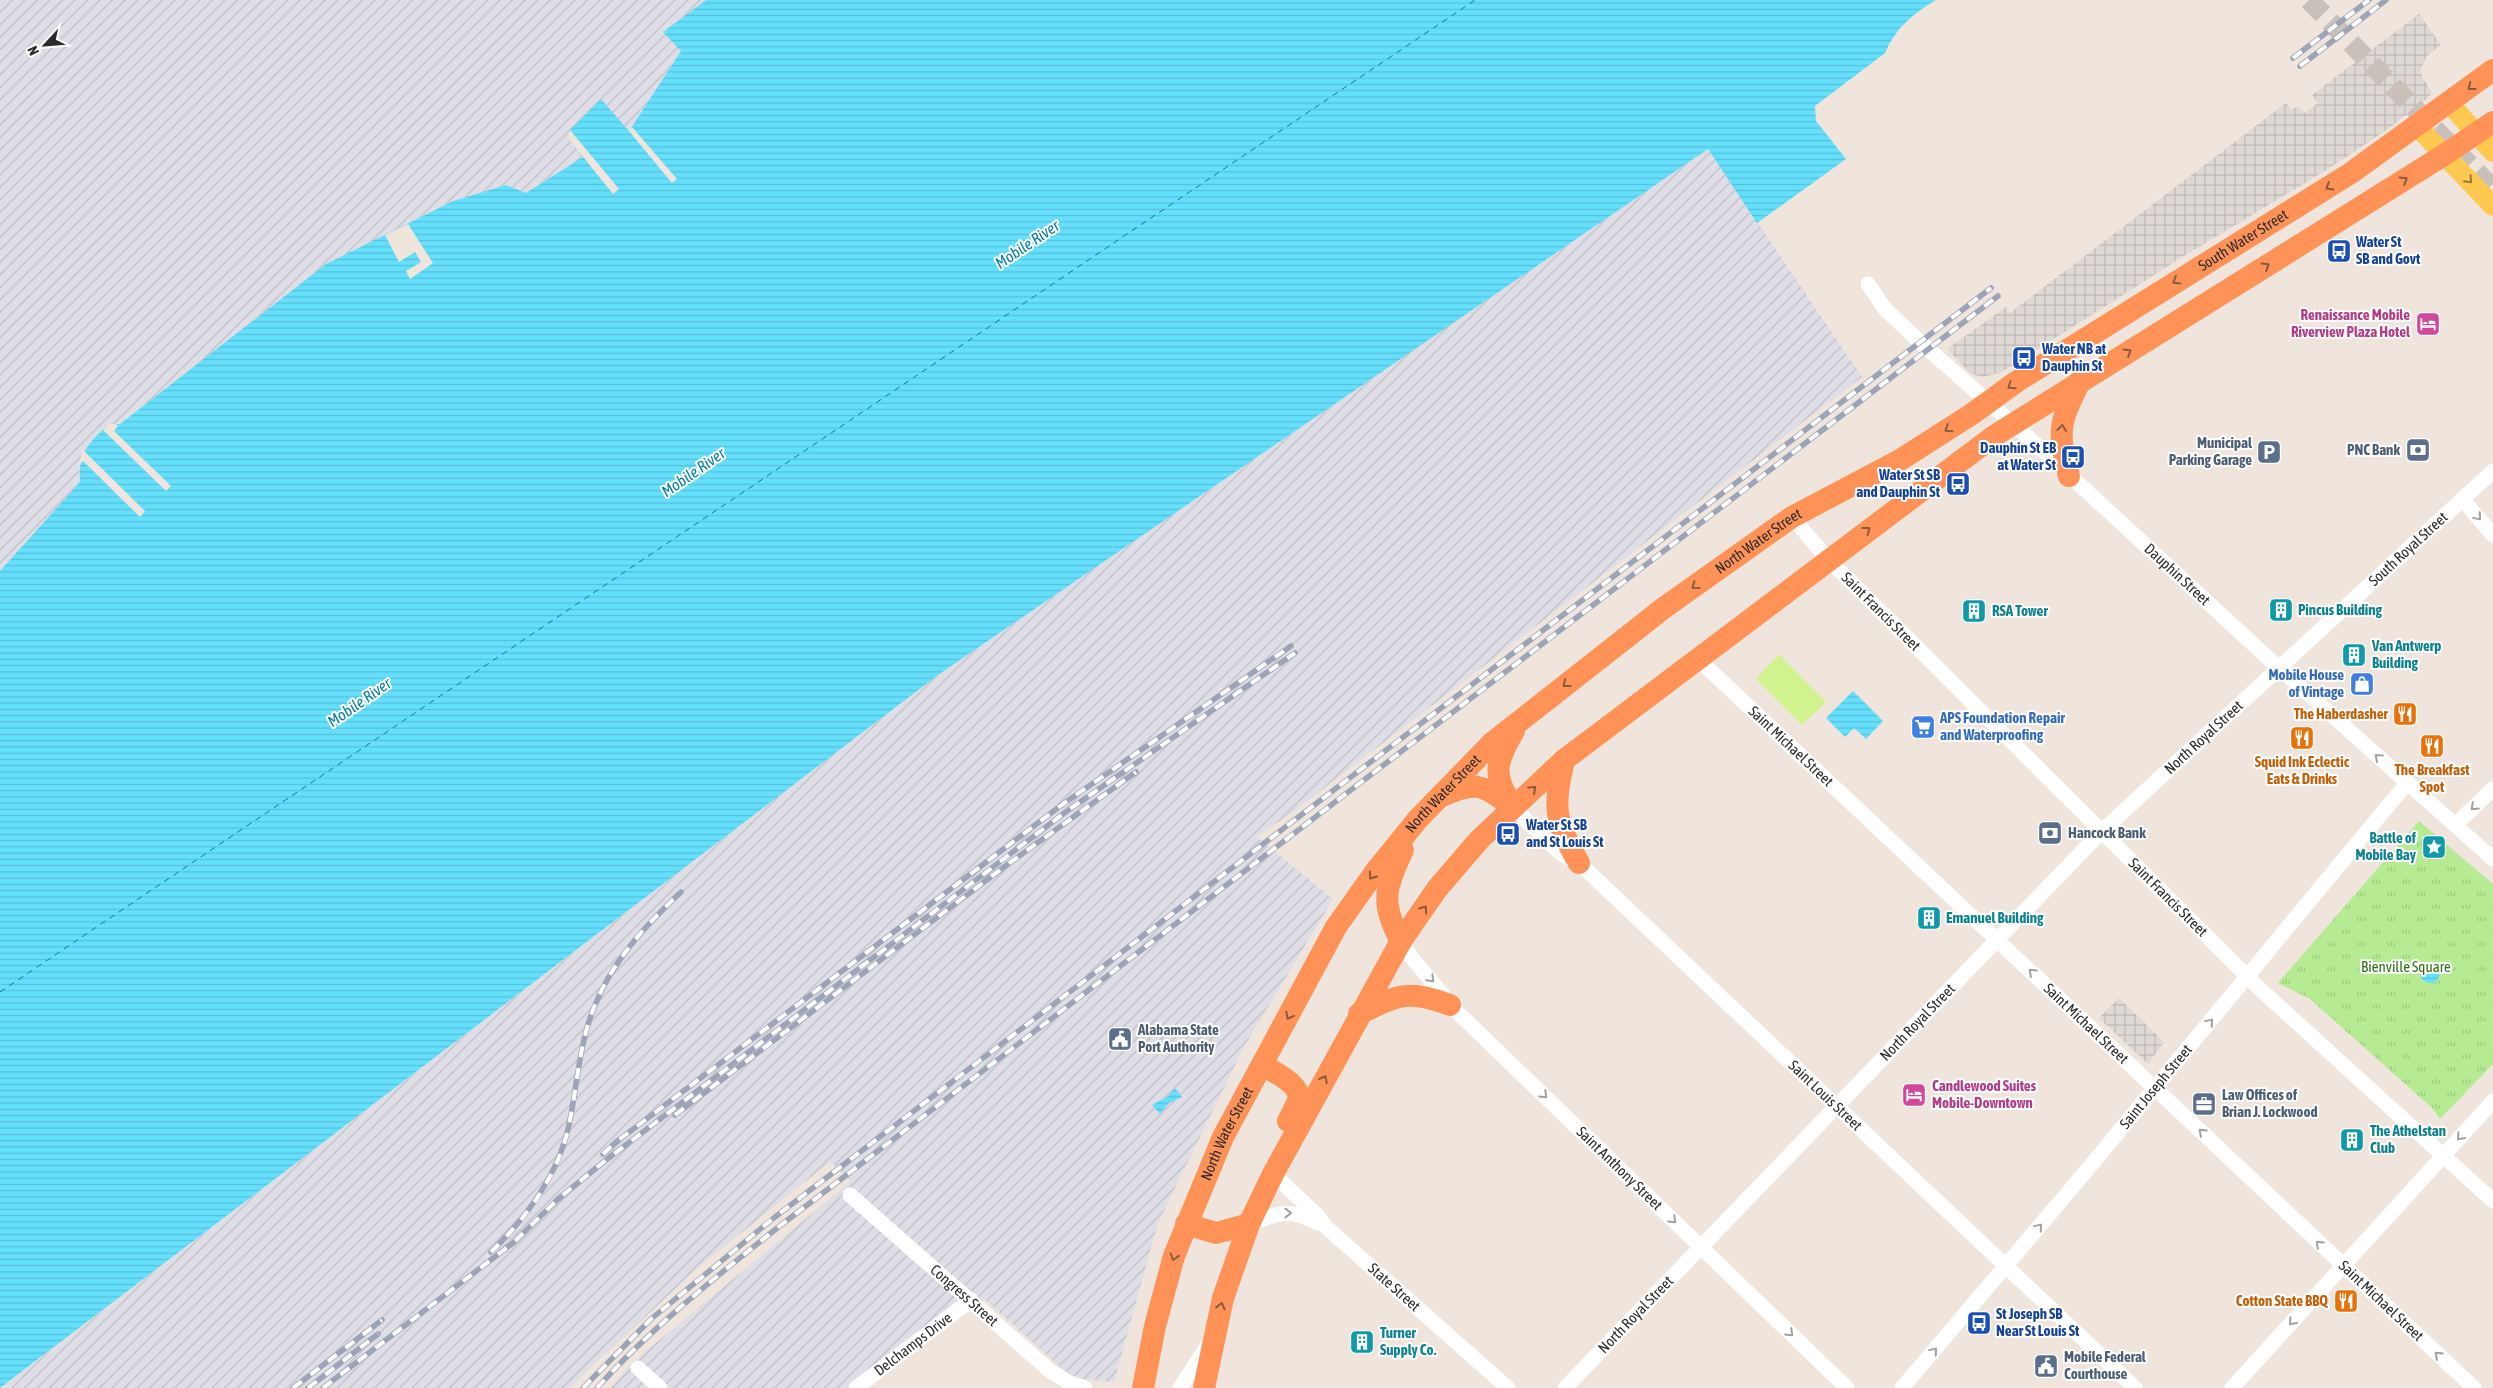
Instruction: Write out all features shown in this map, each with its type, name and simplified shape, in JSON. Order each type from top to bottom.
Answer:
[{"type":"highway","name":"South Water Street","points":[[1988,402],[2155,294],[2351,173],[2493,70]]},
{"type":"highway","points":[[1204,1388],[1223,1298],[1249,1224],[1273,1174],[1359,1014],[1401,941],[1443,882],[1479,840],[1564,760],[1699,660],[1828,559],[2012,424],[2485,128]]},
{"type":"highway","points":[[2070,476],[2060,434],[2062,421],[2080,381]]},
{"type":"highway","name":"North Water Street","points":[[1143,1388],[1155,1326],[1174,1256],[1223,1137],[1336,927],[1375,872],[1436,798],[1479,755],[1521,719],[1665,607],[1792,517],[1900,460],[1988,402]]},
{"type":"highway","points":[[1513,807],[1501,789],[1498,778],[1498,762],[1521,719]]},
{"type":"highway","points":[[1564,760],[1556,794],[1557,817],[1563,836],[1579,863]]},
{"type":"highway","points":[[1436,798],[1462,787],[1475,785],[1488,789],[1513,807]]},
{"type":"highway","points":[[1401,941],[1390,920],[1387,898],[1393,871],[1418,820]]},
{"type":"highway","points":[[1359,1014],[1394,998],[1411,994],[1426,996],[1450,1005]]},
{"type":"highway","points":[[1263,1064],[1292,1084],[1299,1096],[1275,1145],[1273,1174]]},
{"type":"highway","points":[[1186,1224],[1216,1233],[1249,1224]]},
{"type":"main road","points":[[2449,103],[2485,128],[2493,152]]},
{"type":"main road","points":[[2417,126],[2493,206]]},
{"type":"street","name":"Dauphin Street","points":[[1868,284],[1885,309],[2279,668],[2493,859]]},
{"type":"street","name":"South Royal Street","points":[[2279,668],[2493,471]]},
{"type":"street","points":[[2462,499],[2493,535]]},
{"type":"street","name":"Saint Francis Street","points":[[1792,517],[1828,559],[2246,975],[2493,1201]]},
{"type":"street","name":"Saint Michael Street","points":[[1699,660],[2474,1388]]},
{"type":"street","name":"North Royal Street","points":[[1565,1388],[1838,1107],[2101,832],[2279,668]]},
{"type":"street","name":"Saint Joseph Street","points":[[1902,1388],[2006,1267],[2407,783]]},
{"type":"street","points":[[2455,826],[2493,789]]},
{"type":"street","name":"Saint Louis Street","points":[[1513,807],[1560,853],[1579,863],[2134,1388]]},
{"type":"street","name":"Saint Anthony Street","points":[[1401,941],[1410,957],[1436,984],[1450,1005],[1847,1388]]},
{"type":"street","points":[[2232,1388],[2493,1101]]},
{"type":"street","name":"State Street","points":[[1273,1174],[1317,1215],[1326,1227],[1508,1388]]},
{"type":"street","name":"Congress Street","points":[[850,1195],[1049,1370],[1068,1382],[1085,1388]]},
{"type":"street","name":"State Street","points":[[1249,1224],[1283,1212],[1294,1212],[1326,1227]]},
{"type":"street","name":"Delchamps Drive","points":[[856,1388],[971,1300]]},
{"type":"street","points":[[1180,1388],[1214,1336]]},
{"type":"street","points":[[638,1368],[660,1388]]},
{"type":"shaded area","points":[[0,0],[706,0],[663,32],[681,51],[629,131],[601,99],[583,157],[526,193],[506,185],[453,201],[326,264],[120,424],[108,424],[83,450],[79,465],[80,482],[0,571]]},
{"type":"shaded area","points":[[2419,14],[2441,45],[2426,57],[2421,69],[2422,77],[2432,92],[2429,97],[2388,129],[2325,171],[2184,256],[2000,373],[1982,377],[1970,373],[1947,349],[2006,307],[2010,313],[2286,103],[2292,110],[2298,106],[2305,113],[2318,103],[2312,95]]},
{"type":"shaded area","points":[[1708,149],[1862,377],[1294,811],[1257,837],[1333,899],[1244,1047],[1158,1223],[1114,1382],[1073,1378],[984,1299],[867,1388],[610,1388],[633,1362],[851,1181],[830,1162],[701,1265],[569,1388],[1,1388],[938,675]]},
{"type":"shaded area","points":[[2119,998],[2164,1042],[2148,1064],[2099,1018]]},
{"type":"green space","points":[[1779,654],[1826,702],[1802,725],[1756,679]]},
{"type":"green space","name":"Bienville Square","points":[[2419,821],[2493,884],[2493,1064],[2440,1119],[2432,1108],[2310,999],[2278,983]]},
{"type":"water","name":"Mobile River","points":[[706,0],[1936,0],[1920,10],[1899,29],[1885,53],[1815,106],[1816,121],[1846,159],[1757,223],[1708,149],[938,675],[0,1388],[0,571],[80,482],[81,463],[86,449],[108,424],[120,424],[326,264],[453,201],[506,185],[526,193],[583,157],[567,137],[570,130],[601,99],[629,131],[681,51],[663,32]]},
{"type":"water","points":[[1853,691],[1883,721],[1866,739],[1854,728],[1845,737],[1826,718]]},
{"type":"water","points":[[2426,963],[2434,963],[2440,969],[2440,977],[2434,983],[2426,983],[2420,977],[2420,969]]},
{"type":"water","points":[[1175,1088],[1182,1097],[1169,1103],[1160,1114],[1152,1105],[1167,1097]]},
{"type":"pier","points":[[632,127],[677,179],[672,183],[629,131]]},
{"type":"pier","points":[[570,130],[619,189],[613,194],[567,137]]},
{"type":"pier","points":[[408,224],[433,263],[410,279],[406,271],[421,262],[415,252],[399,262],[385,235]]},
{"type":"pier","points":[[108,424],[116,424],[118,426],[114,431],[171,486],[166,491],[103,430]]},
{"type":"pier","points":[[83,450],[145,511],[140,517],[83,461],[79,465]]},
{"type":"ferry route","points":[[0,992],[1475,0]]},
{"type":"tunnel","points":[[2309,0],[2493,189]]},
{"type":"railway","points":[[2293,58],[2369,0]]},
{"type":"railway","points":[[2300,66],[2386,0]]},
{"type":"railway","points":[[583,1388],[651,1319],[775,1217],[1991,288]]},
{"type":"railway","points":[[597,1388],[663,1323],[781,1225],[1998,296]]},
{"type":"railway","points":[[603,1154],[616,1142],[1063,804],[1291,646]]},
{"type":"railway","points":[[323,1388],[513,1243],[557,1200],[606,1160],[1067,811],[1295,653]]},
{"type":"railway","points":[[675,1115],[1004,867],[1136,772]]},
{"type":"railway","points":[[491,1252],[529,1210],[557,1161],[569,1125],[584,1038],[600,993],[609,976],[630,946],[681,892]]},
{"type":"railway","points":[[293,1388],[382,1320]]},
{"type":"railway","points":[[308,1388],[378,1334]]},
{"type":"place","name":"Water St SB and Govt","points":[[2339,251]]},
{"type":"place","name":"Renaissance Mobile Riverview Plaza Hotel","points":[[2428,324]]},
{"type":"place","name":"Water NB at Dauphin St","points":[[2024,358]]},
{"type":"place","name":"PNC Bank","points":[[2418,450]]},
{"type":"place","name":"Municipal Parking Garage","points":[[2269,452]]},
{"type":"place","name":"Dauphin St EB at Water St","points":[[2073,457]]},
{"type":"place","name":"Water St SB and Dauphin St","points":[[1958,484]]},
{"type":"place","name":"Pincus Building","points":[[2281,610]]},
{"type":"place","name":"RSA Tower","points":[[1974,611]]},
{"type":"place","name":"Van Antwerp Building","points":[[2354,655]]},
{"type":"place","name":"Mobile House of Vintage","points":[[2362,684]]},
{"type":"place","name":"The Haberdasher","points":[[2405,714]]},
{"type":"place","name":"APS Foundation Repair and Waterproofing","points":[[1923,727]]},
{"type":"place","name":"Squid Ink Eclectic Eats & Drinks","points":[[2302,738]]},
{"type":"place","name":"The Breakfast Spot","points":[[2432,746]]},
{"type":"place","name":"Hancock Bank","points":[[2050,833]]},
{"type":"place","name":"Water St SB and St Louis St","points":[[1508,834]]},
{"type":"place","name":"Battle of Mobile Bay","points":[[2434,847]]},
{"type":"place","name":"Emanuel Building","points":[[1929,918]]},
{"type":"place","name":"Alabama State Port Authority","points":[[1120,1039]]},
{"type":"place","name":"Candlewood Suites Mobile-Downtown","points":[[1914,1095]]},
{"type":"place","name":"Law Offices of Brian J. Lockwood","points":[[2204,1104]]},
{"type":"place","name":"The Athelstan Club","points":[[2352,1140]]},
{"type":"place","name":"Cotton State BBQ","points":[[2346,1301]]},
{"type":"place","name":"St Joseph SB Near St Louis St","points":[[1979,1323]]},
{"type":"place","name":"Turner Supply Co.","points":[[1362,1342]]},
{"type":"place","name":"Mobile Federal Courthouse","points":[[2046,1366]]}]
